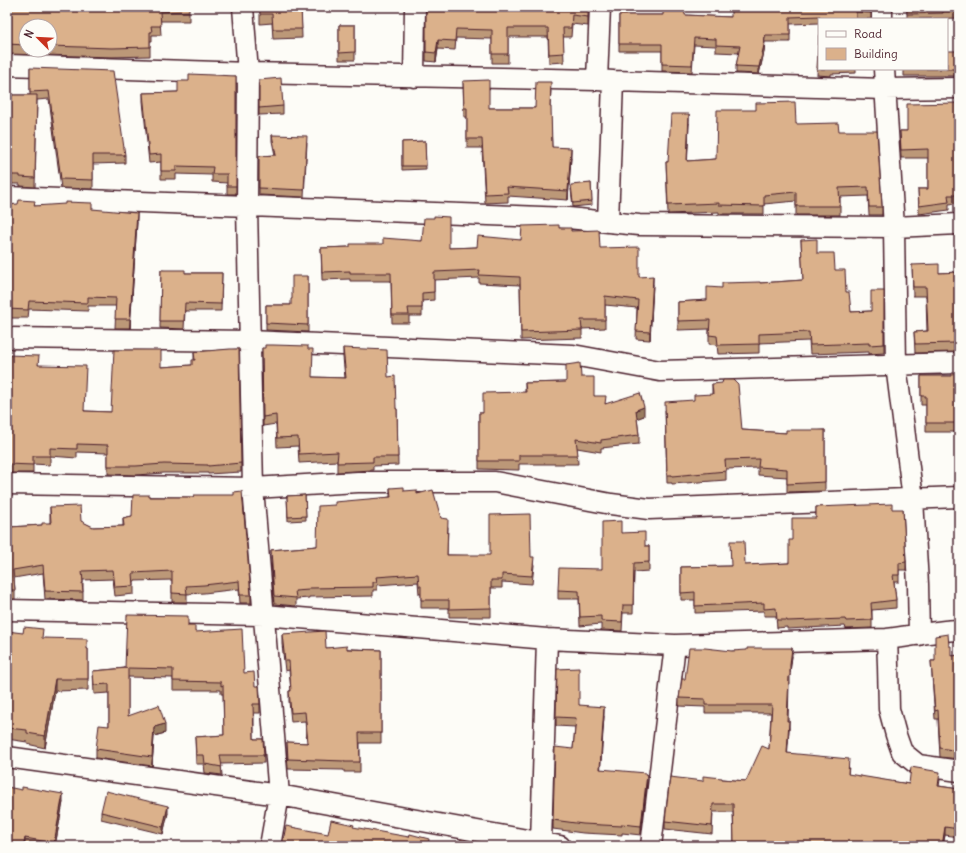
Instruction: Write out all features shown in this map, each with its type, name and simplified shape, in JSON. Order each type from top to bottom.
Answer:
[{"type":"street","points":[[243,7],[248,72],[247,207],[254,488],[279,795],[270,846]]},
{"type":"street","points":[[414,7],[414,77]]},
{"type":"street","points":[[600,7],[605,80],[608,222]]},
{"type":"street","points":[[882,7],[882,18]]},
{"type":"street","points":[[7,65],[414,77],[605,80],[885,89],[959,88]]},
{"type":"street","points":[[884,70],[894,227],[896,365],[913,499],[918,584],[919,635]]},
{"type":"street","points":[[7,197],[568,218],[639,225],[894,227],[959,224]]},
{"type":"street","points":[[7,338],[250,341],[573,355],[660,371],[959,364]]},
{"type":"street","points":[[7,484],[254,488],[358,482],[495,482],[611,504],[649,509],[959,497]]},
{"type":"street","points":[[7,610],[264,615],[546,639],[675,645],[887,639],[944,630],[959,630]]},
{"type":"street","points":[[7,757],[279,795],[550,844],[546,639]]},
{"type":"street","points":[[887,639],[889,709],[902,752],[918,765],[959,771]]},
{"type":"street","points":[[651,846],[675,645]]},
{"type":"building","points":[[7,7],[189,7],[189,11],[160,12],[161,26],[151,26],[152,32],[150,32],[150,47],[112,48],[58,46],[58,18],[18,18],[18,45],[7,44]]},
{"type":"building","points":[[260,7],[301,7],[302,29],[273,29],[272,14],[260,14]]},
{"type":"building","points":[[426,7],[588,7],[588,17],[572,15],[571,28],[563,28],[564,53],[549,54],[548,28],[508,28],[508,54],[492,54],[492,30],[456,29],[455,41],[438,40],[436,53],[426,52]]},
{"type":"building","points":[[663,7],[684,7],[685,15],[731,17],[731,7],[871,7],[871,13],[856,12],[856,18],[820,18],[820,16],[790,17],[790,35],[765,35],[759,67],[736,66],[740,46],[716,45],[716,39],[694,38],[692,65],[662,64],[662,44],[619,44],[619,15],[663,15]]},
{"type":"building","points":[[907,7],[959,7],[959,11],[907,14]]},
{"type":"building","points":[[339,25],[355,25],[355,52],[339,53]]},
{"type":"building","points":[[948,51],[959,51],[959,69],[948,69]]},
{"type":"building","points":[[30,68],[113,71],[125,155],[93,155],[93,180],[61,179],[49,91],[30,92]]},
{"type":"building","points":[[189,74],[236,76],[236,186],[227,186],[227,174],[212,174],[213,167],[176,166],[176,171],[161,171],[161,154],[149,155],[143,93],[178,92],[178,81],[189,81]]},
{"type":"building","points":[[281,78],[283,106],[259,108],[259,80]]},
{"type":"building","points":[[489,80],[489,108],[535,108],[536,82],[551,82],[550,107],[552,147],[571,148],[568,191],[507,187],[508,193],[485,194],[482,139],[467,139],[467,108],[464,108],[463,81]]},
{"type":"building","points":[[7,95],[37,95],[35,178],[20,177],[20,175],[7,175]]},
{"type":"building","points":[[795,102],[796,124],[838,123],[839,131],[877,131],[882,207],[869,207],[868,187],[839,188],[840,206],[796,206],[796,192],[764,195],[764,206],[719,205],[719,203],[668,205],[666,162],[668,162],[671,114],[689,114],[687,161],[716,159],[717,110],[756,110],[756,103]]},
{"type":"building","points":[[959,103],[959,195],[948,195],[949,202],[919,206],[918,189],[928,189],[928,149],[901,150],[900,131],[907,131],[907,104]]},
{"type":"building","points":[[272,135],[307,136],[304,190],[259,188],[259,156],[276,155]]},
{"type":"building","points":[[425,141],[426,166],[402,166],[402,142]]},
{"type":"building","points":[[591,183],[592,201],[573,203],[571,185]]},
{"type":"building","points":[[19,200],[35,201],[34,206],[65,204],[65,202],[92,203],[92,209],[137,213],[130,319],[115,319],[116,298],[88,297],[88,303],[29,301],[28,310],[7,309],[7,205],[18,204]]},
{"type":"building","points":[[434,216],[449,217],[449,248],[477,247],[478,236],[521,240],[522,226],[559,225],[559,228],[571,228],[571,231],[599,230],[600,248],[639,247],[639,277],[653,276],[650,332],[636,331],[638,300],[605,296],[605,320],[581,320],[582,330],[521,332],[520,277],[479,275],[480,270],[434,272],[434,292],[422,293],[422,308],[408,308],[409,315],[392,315],[391,273],[350,273],[350,271],[322,272],[321,248],[350,247],[350,244],[383,244],[383,238],[422,241],[424,218],[434,218]]},
{"type":"building","points":[[817,239],[817,253],[834,253],[835,270],[845,270],[846,292],[849,292],[851,312],[871,311],[871,291],[884,291],[884,344],[869,345],[869,343],[810,345],[809,332],[759,334],[759,344],[718,345],[717,336],[709,335],[710,320],[678,321],[678,302],[707,300],[707,287],[722,288],[722,283],[760,283],[803,280],[801,240]]},
{"type":"building","points":[[939,264],[939,273],[959,272],[959,333],[955,333],[955,343],[915,344],[914,332],[928,331],[926,287],[913,287],[912,265]]},
{"type":"building","points":[[161,270],[185,270],[185,273],[222,273],[221,304],[185,303],[184,321],[160,321]]},
{"type":"building","points":[[292,276],[308,276],[308,325],[266,323],[266,305],[291,305]]},
{"type":"building","points":[[265,345],[308,346],[308,349],[313,349],[312,377],[346,378],[343,348],[387,350],[388,377],[395,376],[398,457],[373,457],[373,462],[337,463],[338,452],[299,454],[298,437],[277,438],[276,415],[263,417],[262,348],[265,348]]},
{"type":"building","points":[[239,349],[241,463],[208,466],[164,464],[108,466],[108,445],[77,444],[77,449],[50,448],[50,456],[33,456],[33,465],[7,464],[7,355],[39,356],[38,365],[86,366],[84,411],[111,412],[114,350],[161,350],[161,367],[192,365],[192,360],[195,360],[194,352]]},
{"type":"building","points":[[580,363],[581,377],[594,377],[594,396],[606,396],[605,404],[640,393],[644,407],[636,410],[639,435],[601,440],[601,443],[576,439],[578,455],[519,455],[519,461],[479,461],[479,413],[483,413],[483,393],[526,392],[525,383],[566,382],[566,365]]},
{"type":"building","points":[[952,373],[959,373],[959,423],[926,423],[926,396],[921,396],[921,376],[952,376]]},
{"type":"building","points":[[723,380],[734,380],[738,384],[742,430],[786,433],[786,430],[825,430],[825,482],[787,484],[787,469],[758,467],[759,459],[725,460],[726,471],[672,476],[667,475],[665,402],[694,400],[694,395],[713,394],[712,384],[722,383]]},
{"type":"building","points":[[404,487],[404,491],[417,490],[417,494],[433,490],[441,518],[448,519],[447,555],[490,555],[490,515],[530,514],[531,557],[534,557],[532,576],[502,574],[502,580],[491,580],[491,608],[449,609],[449,600],[421,600],[421,586],[419,586],[418,574],[376,577],[377,582],[373,582],[373,587],[309,588],[309,590],[295,591],[296,598],[274,596],[271,550],[317,546],[318,506],[335,505],[335,502],[391,497],[390,488]]},
{"type":"building","points":[[242,491],[251,595],[240,595],[239,581],[186,586],[187,594],[172,593],[172,571],[133,573],[134,586],[115,587],[113,570],[82,571],[83,592],[45,591],[43,565],[13,570],[15,590],[7,590],[7,506],[10,506],[10,527],[51,523],[50,507],[80,506],[81,521],[93,527],[124,526],[123,518],[132,516],[133,495],[149,495],[149,497],[194,497],[194,495],[234,495],[234,492]]},
{"type":"building","points":[[305,495],[306,516],[288,517],[287,496]]},
{"type":"building","points":[[892,504],[892,509],[903,509],[906,562],[899,563],[899,575],[893,575],[896,600],[871,603],[872,620],[777,620],[776,608],[764,609],[764,603],[695,606],[695,592],[681,593],[681,567],[731,566],[730,541],[744,541],[745,565],[789,563],[789,540],[792,540],[792,518],[816,518],[816,507]]},
{"type":"building","points":[[621,521],[621,533],[645,532],[645,546],[649,546],[649,562],[634,563],[633,605],[623,605],[622,622],[601,621],[601,616],[580,617],[579,591],[558,590],[559,568],[602,569],[602,522]]},
{"type":"building","points":[[127,615],[188,616],[188,626],[195,626],[195,632],[242,629],[244,673],[254,672],[255,686],[259,686],[260,704],[253,704],[254,739],[263,739],[264,755],[220,755],[222,767],[205,764],[204,755],[196,755],[195,737],[224,735],[223,685],[221,686],[221,682],[173,681],[173,669],[128,668],[128,716],[159,705],[165,724],[154,727],[152,757],[96,749],[99,725],[109,726],[109,684],[94,685],[93,671],[127,668],[125,668]]},
{"type":"building","points":[[24,627],[43,629],[42,638],[87,639],[88,679],[55,679],[45,736],[27,733],[27,730],[7,728],[7,631],[23,633]]},
{"type":"building","points":[[325,631],[326,648],[347,646],[347,649],[381,650],[381,733],[359,733],[360,762],[288,759],[287,742],[308,743],[305,712],[291,713],[289,661],[285,661],[282,634]]},
{"type":"building","points":[[948,634],[949,646],[951,646],[951,656],[959,655],[959,751],[940,748],[938,710],[935,711],[931,661],[935,661],[935,636]]},
{"type":"building","points":[[689,648],[732,651],[747,650],[747,648],[792,648],[789,676],[787,753],[849,759],[848,774],[909,784],[911,767],[940,772],[938,786],[959,789],[959,829],[945,827],[942,846],[757,846],[758,844],[734,843],[733,804],[713,804],[712,826],[665,821],[670,777],[703,781],[703,776],[746,781],[762,746],[769,749],[772,705],[705,705],[705,699],[679,698],[682,679],[685,679]]},
{"type":"building","points":[[579,668],[579,705],[604,707],[600,769],[647,774],[641,826],[622,824],[622,826],[583,824],[553,820],[555,747],[573,749],[576,718],[556,717],[557,669]]},
{"type":"building","points":[[7,787],[22,790],[22,787],[63,794],[54,843],[25,838],[23,846],[7,846]]},
{"type":"building","points":[[106,791],[168,806],[163,827],[101,812]]},
{"type":"building","points":[[331,820],[354,825],[353,827],[409,837],[410,834],[429,839],[428,846],[282,846],[286,826],[328,834]]},
{"type":"building","points":[[461,839],[477,844],[477,846],[456,846],[457,841],[460,842]]}]
